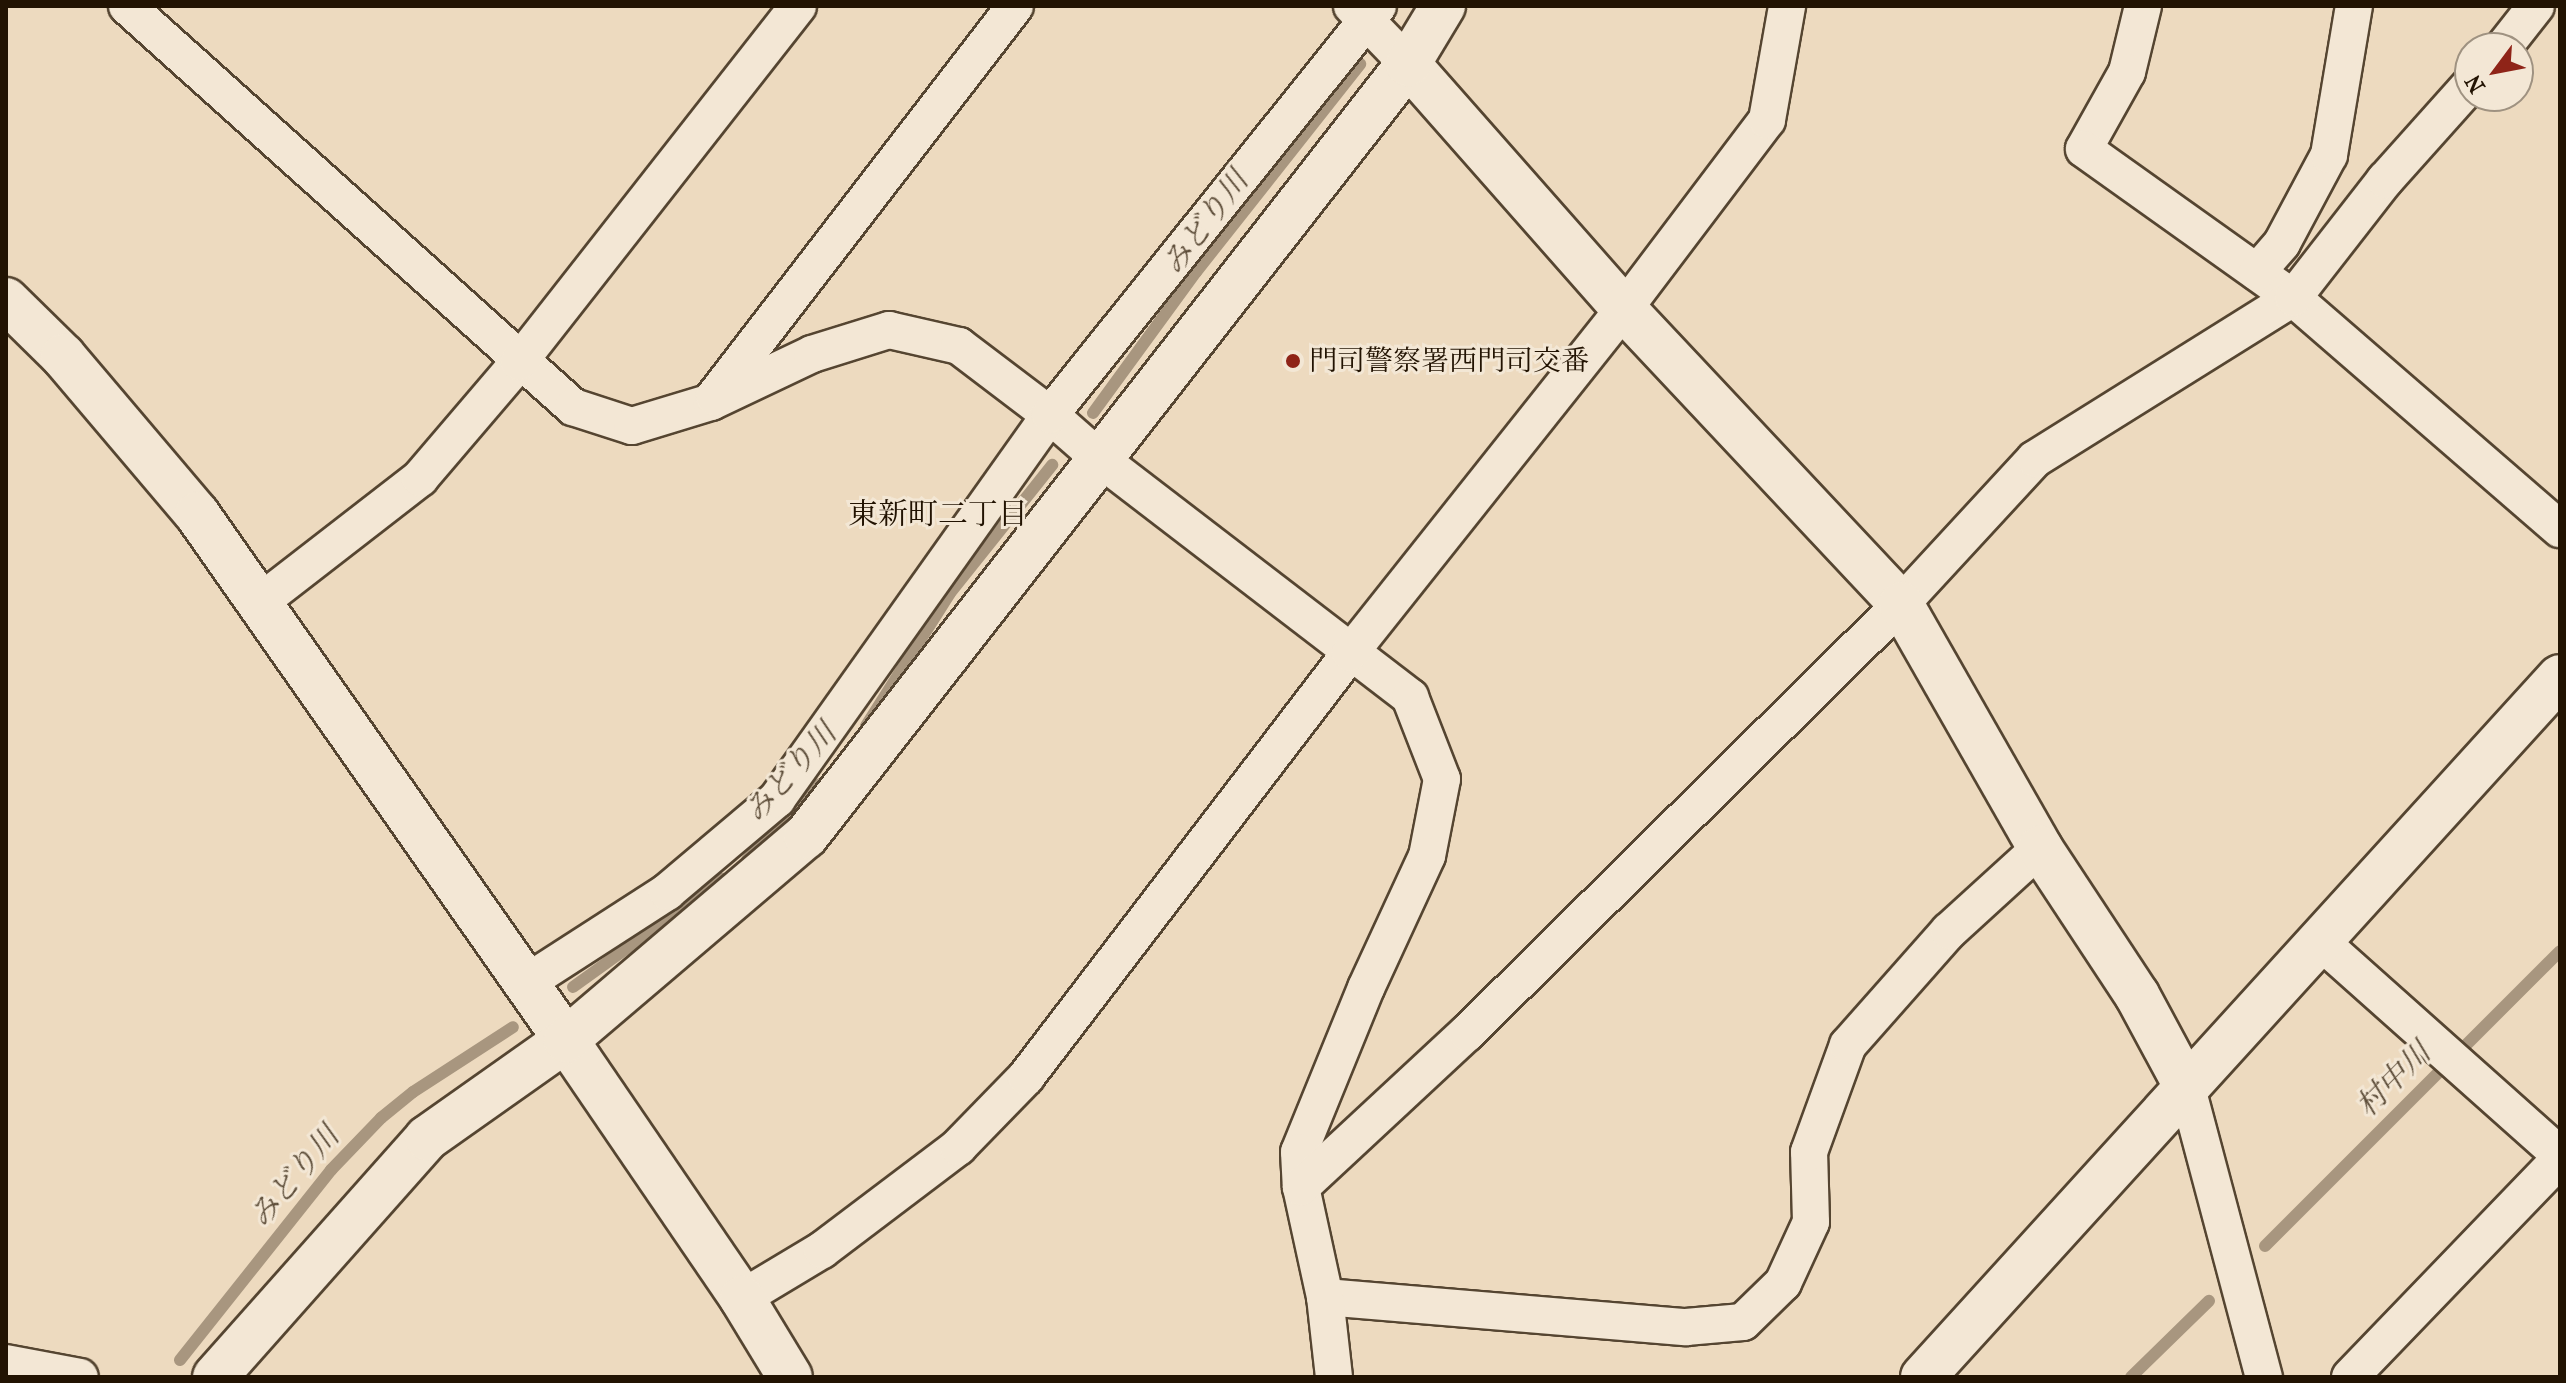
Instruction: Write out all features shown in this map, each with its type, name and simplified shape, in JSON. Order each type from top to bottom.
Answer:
[{"type":"street","points":[[127,6],[519,362],[573,407],[632,426],[711,402],[812,354],[889,330],[959,346],[1050,415],[1100,459],[1410,697],[1442,779],[1427,856],[1366,988],[1299,1152],[1301,1187],[1325,1297],[1334,1377]]},
{"type":"street","points":[[259,603],[420,478],[519,362],[798,6]]},
{"type":"street","points":[[711,402],[1015,6]]},
{"type":"street","points":[[215,1377],[427,1138],[566,1040],[806,836],[1408,64],[1443,6]]},
{"type":"street","points":[[742,1298],[822,1250],[958,1147],[1026,1077],[1350,653],[1624,309],[1767,120],[1787,6]]},
{"type":"street","points":[[2143,6],[2127,72],[2084,149],[2293,298],[2560,529]]},
{"type":"street","points":[[2257,272],[2282,243],[2329,155],[2354,6]]},
{"type":"street","points":[[2516,32],[2536,6]]},
{"type":"street","points":[[526,983],[667,892],[777,799],[1050,415],[1366,11],[1408,64],[1624,309],[1901,604],[2040,848],[2137,995],[2187,1088],[2264,1377]]},
{"type":"street","points":[[1301,1187],[1467,1033],[1901,604],[2035,459],[2293,298],[2385,180],[2454,103]]},
{"type":"street","points":[[6,300],[63,356],[197,514],[566,1040],[742,1298],[790,1377]]},
{"type":"street","points":[[1923,1377],[2560,677]]},
{"type":"street","points":[[1325,1297],[1686,1327],[1743,1322],[1783,1283],[1811,1222],[1809,1152],[1848,1045],[1949,931],[2040,848]]},
{"type":"street","points":[[2321,942],[2560,1157],[2350,1377]]},
{"type":"street","points":[[6,1363],[80,1377]]},
{"type":"waterway","name":"みどり川","points":[[1093,413],[1196,272],[1360,64]]},
{"type":"waterway","name":"みどり川","points":[[866,726],[950,593],[1052,465]]},
{"type":"waterway","name":"みどり川","points":[[747,860],[820,784]]},
{"type":"waterway","name":"みどり川","points":[[573,987],[723,879]]},
{"type":"waterway","name":"村中川","points":[[2265,1246],[2560,951]]},
{"type":"waterway","name":"みどり川","points":[[180,1360],[331,1170],[381,1118],[413,1092],[513,1027]]},
{"type":"waterway","name":"村中川","points":[[2131,1377],[2209,1301]]},
{"type":"place","name":"門司警察署西門司交番","points":[[1293,361]]},
{"type":"district","name":"東新町二丁目","points":[[938,515]]}]
